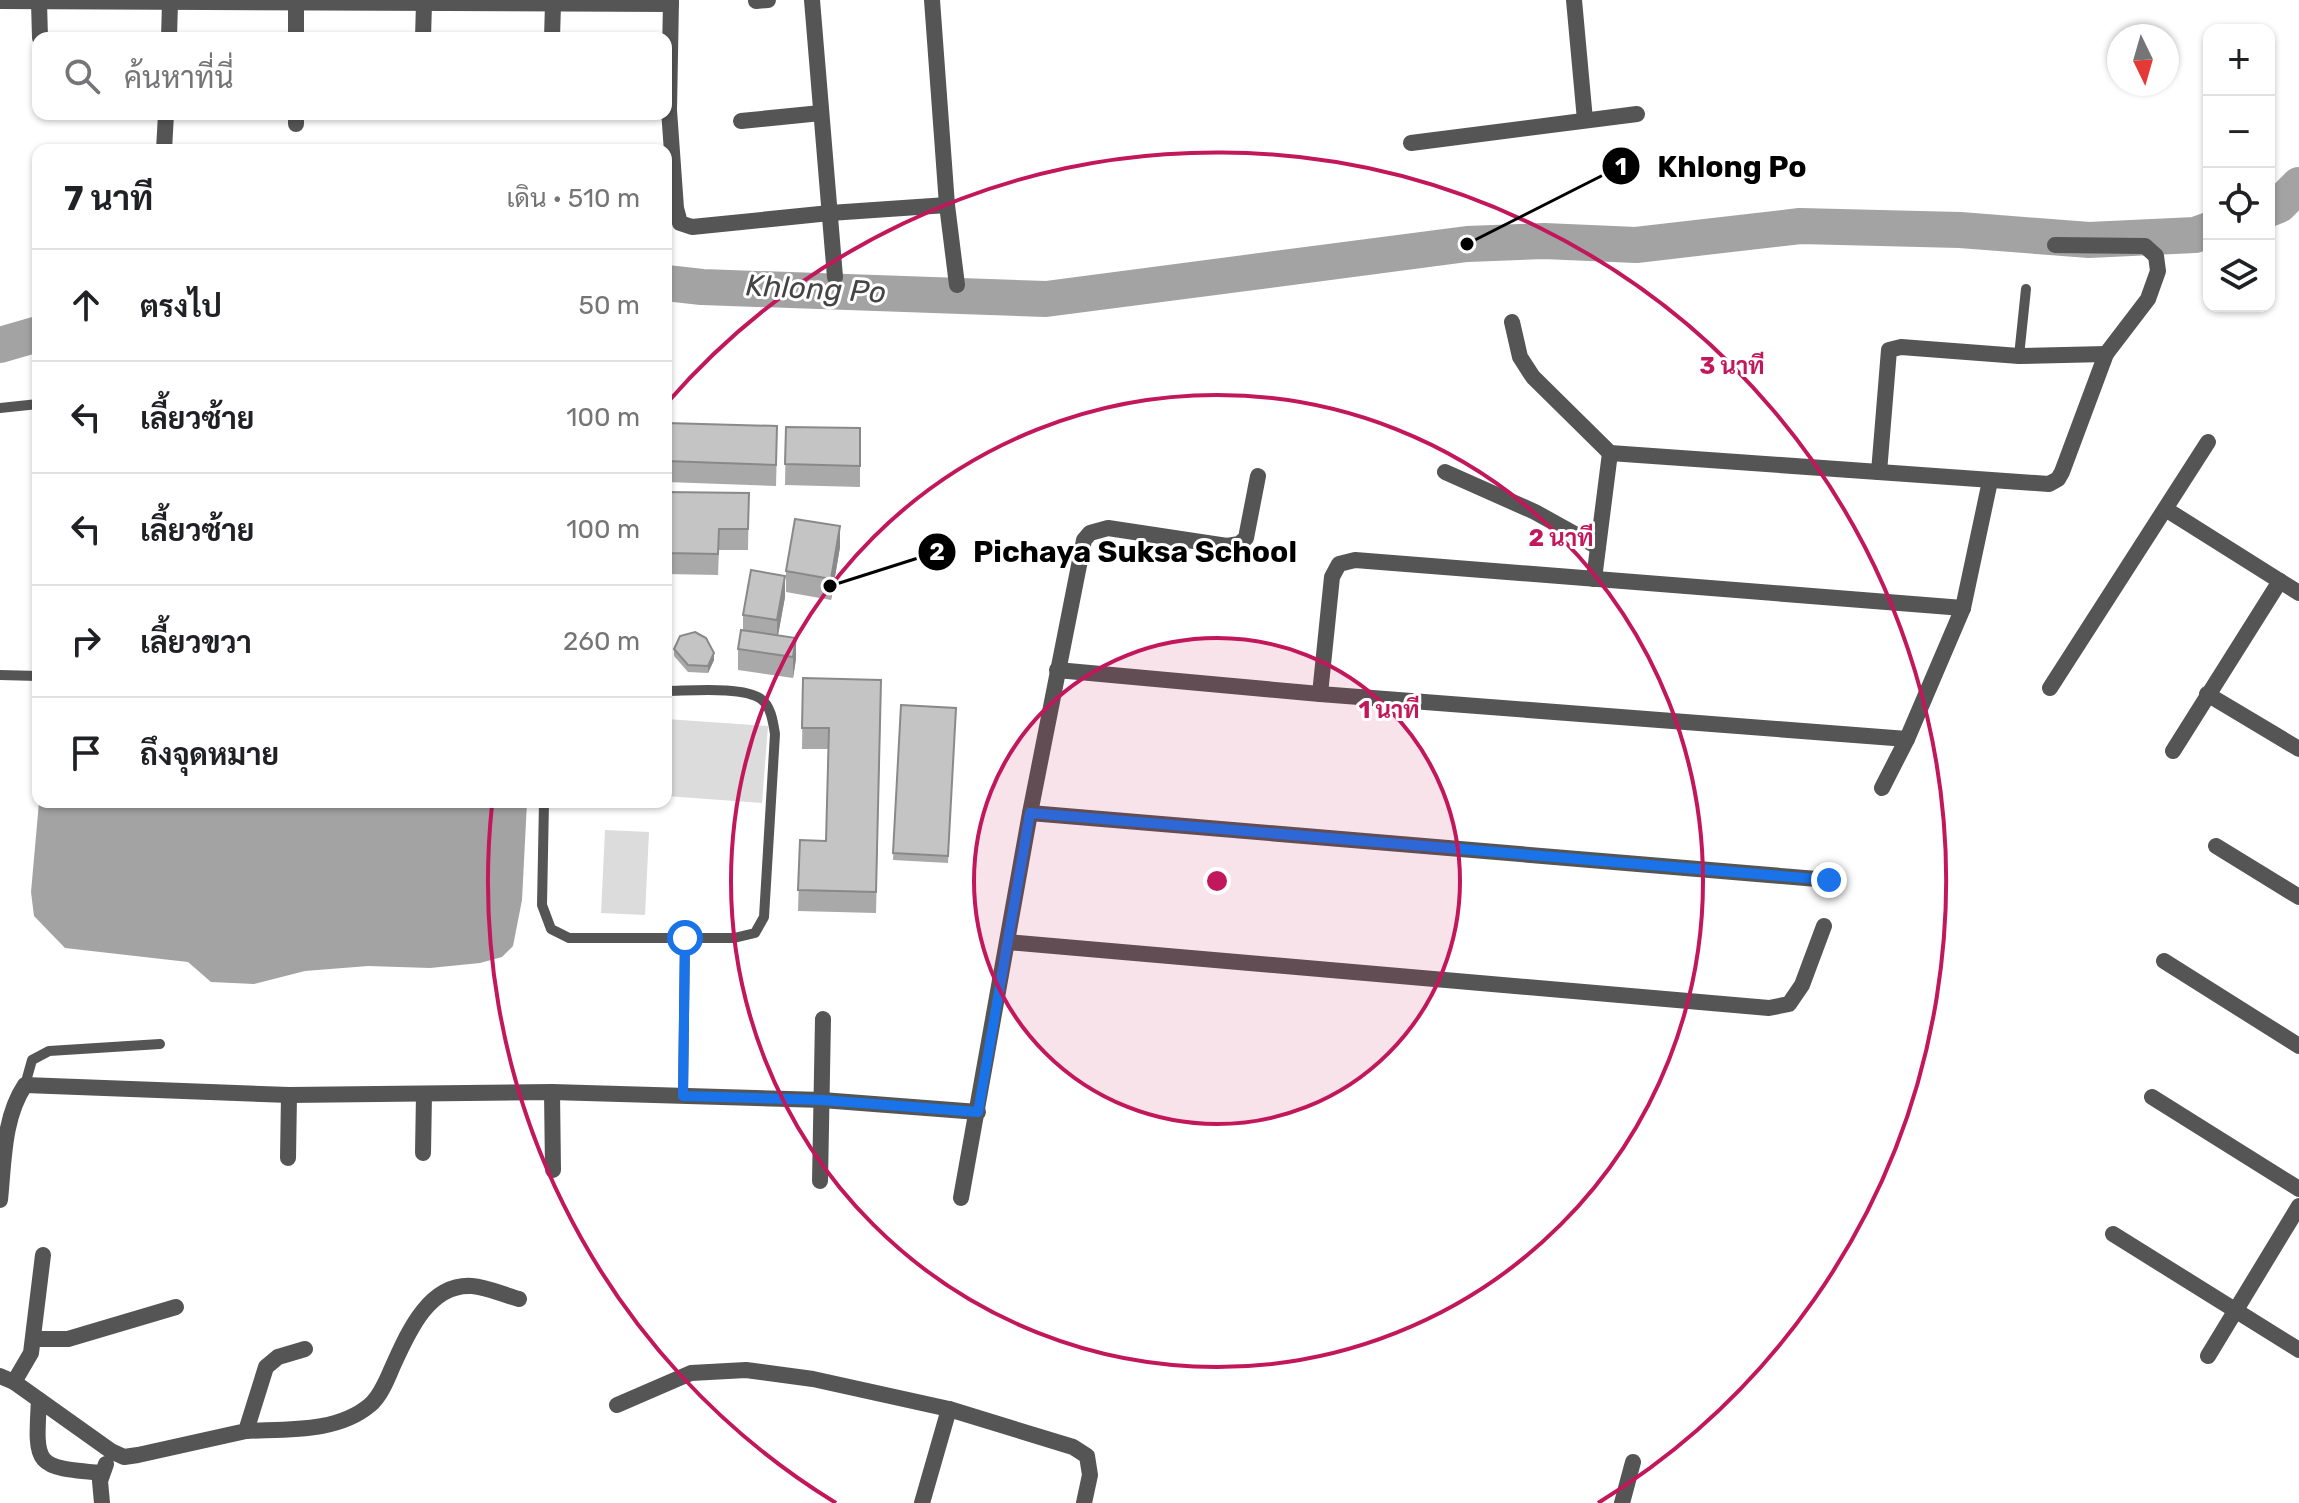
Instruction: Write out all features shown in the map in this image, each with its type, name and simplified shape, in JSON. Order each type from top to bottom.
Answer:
[{"type":"street","points":[[812,0],[835,277]]},
{"type":"street","points":[[932,0],[947,205],[957,285]]},
{"type":"street","points":[[1574,0],[1585,120]]},
{"type":"street","points":[[0,1],[671,2],[670,32]]},
{"type":"street","points":[[39,2],[40,32]]},
{"type":"street","points":[[169,32],[170,2]]},
{"type":"street","points":[[296,3],[296,32]]},
{"type":"street","points":[[423,32],[424,3]]},
{"type":"street","points":[[552,32],[553,4]]},
{"type":"street","points":[[741,121],[821,113]]},
{"type":"street","points":[[1411,143],[1637,114]]},
{"type":"street","points":[[164,144],[166,120]]},
{"type":"street","points":[[670,120],[671,144]]},
{"type":"street","points":[[672,152],[680,223],[692,227],[947,205]]},
{"type":"street","points":[[1512,322],[1520,357],[1533,377],[1610,453],[2049,484],[2058,479],[2106,354],[2148,299],[2158,271],[2156,256],[2145,246],[2055,245]]},
{"type":"street","points":[[1879,472],[1889,350],[1901,347],[2019,356],[2106,354]]},
{"type":"street","points":[[2050,688],[2208,442]]},
{"type":"street","points":[[1594,579],[1610,453]]},
{"type":"street","points":[[1445,472],[1535,512],[1598,547]]},
{"type":"street","points":[[961,1198],[1030,813],[1084,540],[1090,533],[1108,528],[1227,546],[1239,544],[1246,538],[1258,476]]},
{"type":"street","points":[[1882,788],[1907,739],[1963,608],[1990,481]]},
{"type":"street","points":[[2167,510],[2299,593]]},
{"type":"street","points":[[1320,694],[1332,577],[1339,564],[1355,560],[1963,608]]},
{"type":"street","points":[[2173,751],[2280,581]]},
{"type":"street","points":[[1057,670],[1320,694],[1907,739]]},
{"type":"street","points":[[2207,694],[2299,749]]},
{"type":"street","points":[[1030,813],[1829,880]]},
{"type":"street","points":[[2216,846],[2299,897]]},
{"type":"street","points":[[1007,942],[1769,1008],[1789,1004],[1802,985],[1824,926]]},
{"type":"street","points":[[2164,961],[2299,1046]]},
{"type":"street","points":[[820,1181],[823,1019]]},
{"type":"street","points":[[0,1200],[9,1121],[15,1099],[25,1085],[289,1095],[552,1092],[822,1100],[978,1112]]},
{"type":"street","points":[[552,1092],[553,1170]]},
{"type":"street","points":[[423,1153],[424,1094]]},
{"type":"street","points":[[288,1158],[289,1095]]},
{"type":"street","points":[[2152,1097],[2299,1189]]},
{"type":"street","points":[[2208,1356],[2299,1206]]},
{"type":"street","points":[[2113,1234],[2299,1350]]},
{"type":"street","points":[[43,1255],[31,1353],[7,1379],[124,1457],[246,1431],[315,1428],[357,1415],[373,1403],[410,1327],[433,1301],[452,1287],[474,1286],[519,1299]]},
{"type":"street","points":[[33,1339],[68,1339],[176,1307]]},
{"type":"street","points":[[246,1431],[266,1367],[278,1357],[305,1349]]},
{"type":"street","points":[[617,1405],[691,1373],[746,1370],[813,1379],[949,1409],[1073,1447],[1087,1456],[1090,1475],[1084,1503]]},
{"type":"street","points":[[39,1400],[38,1451],[44,1461],[60,1469],[102,1473]]},
{"type":"street","points":[[922,1503],[949,1409]]},
{"type":"street","points":[[102,1503],[102,1473],[111,1451]]},
{"type":"street","points":[[1622,1503],[1633,1462]]},
{"type":"lane","points":[[2019,356],[2026,289]]},
{"type":"lane","points":[[0,408],[32,405]]},
{"type":"lane","points":[[0,675],[32,676]]},
{"type":"lane","points":[[544,808],[542,905],[551,929],[569,938],[734,938],[755,933],[764,917],[775,734],[772,715],[763,700],[746,693],[672,691]]},
{"type":"lane","points":[[683,1096],[685,938]]},
{"type":"lane","points":[[25,1085],[32,1060],[49,1051],[160,1044]]},
{"type":"shaded area","points":[[672,719],[768,726],[762,803],[672,796]]},
{"type":"shaded area","points":[[38,808],[527,808],[522,900],[513,946],[502,957],[480,963],[430,968],[368,966],[305,971],[254,984],[211,982],[188,962],[65,948],[34,916],[31,892]]},
{"type":"shaded area","points":[[605,830],[649,832],[645,915],[601,913]]},
{"type":"building","points":[[672,423],[777,426],[776,465],[672,461]]},
{"type":"building","points":[[786,427],[860,428],[860,466],[785,464]]},
{"type":"building","points":[[672,492],[749,493],[748,529],[719,529],[718,554],[672,553]]},
{"type":"building","points":[[795,519],[840,526],[831,579],[786,571]]},
{"type":"building","points":[[751,570],[785,576],[777,620],[743,615]]},
{"type":"building","points":[[741,630],[796,638],[793,657],[738,649]]},
{"type":"building","points":[[695,632],[706,638],[714,653],[708,666],[688,665],[674,649],[680,636]]},
{"type":"building","points":[[803,678],[881,680],[876,892],[798,890],[800,840],[826,841],[829,728],[802,728]]},
{"type":"building","points":[[901,705],[956,708],[948,856],[893,853]]},
{"type":"waterway","name":"Khlong Po","points":[[2275,207],[2299,185]]},
{"type":"waterway","name":"Khlong Po","points":[[672,284],[1046,299],[1467,244],[1544,241],[1636,245],[1800,226],[1960,230],[2089,240],[2203,232]]},
{"type":"waterway","name":"Khlong Po","points":[[0,345],[32,336]]},
{"type":"place","name":"Khlong Po","points":[[1467,244]]},
{"type":"place","name":"Pichaya Suksa School","points":[[830,586]]},
{"type":"route","points":[[685,938],[683,1096],[822,1100],[978,1112],[1030,813],[1829,880]]}]
